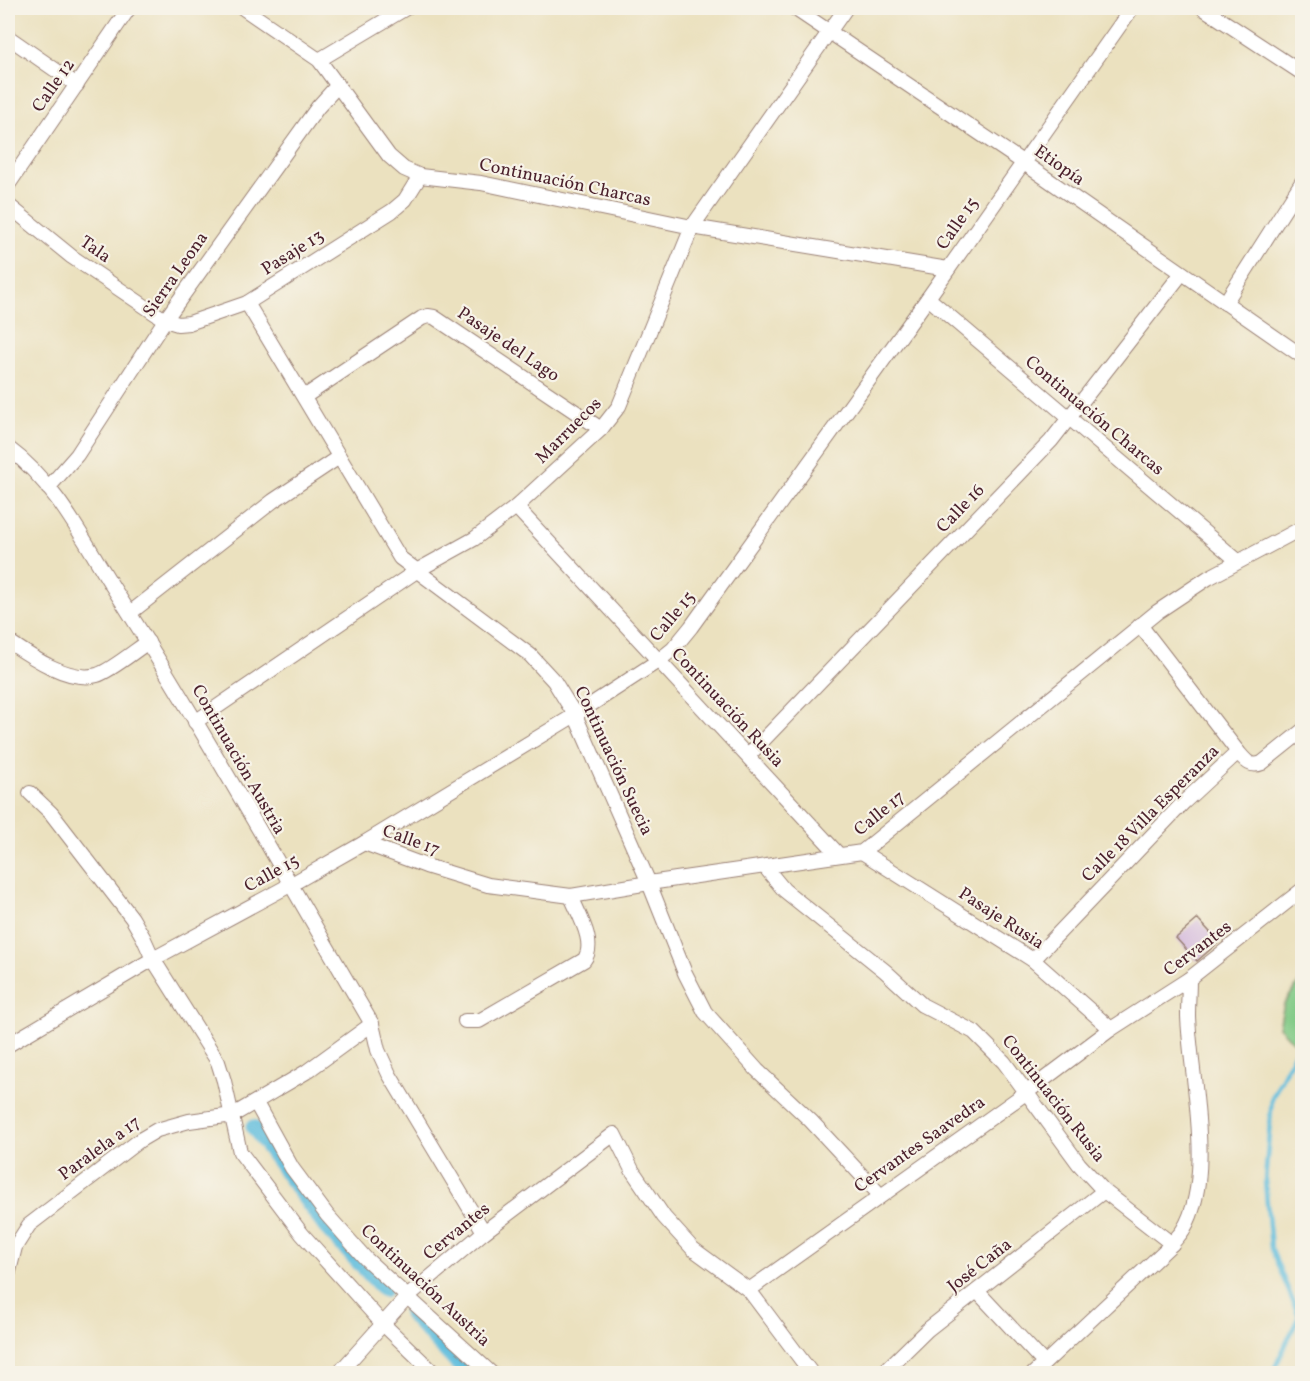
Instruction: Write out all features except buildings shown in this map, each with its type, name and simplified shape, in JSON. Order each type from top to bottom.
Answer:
[{"type":"street","name":"Calle 12","points":[[8,185],[129,8]]},
{"type":"street","name":"Continuación Charcas","points":[[243,8],[319,60],[388,156],[404,169],[420,177],[481,183],[692,227],[948,269]]},
{"type":"street","points":[[319,60],[406,8]]},
{"type":"street","name":"Etiopía","points":[[794,8],[1024,163],[1302,356]]},
{"type":"street","name":"Marruecos","points":[[195,722],[418,570],[474,539],[516,507],[601,429],[619,406],[692,227],[846,8]]},
{"type":"street","name":"Calle 15","points":[[8,1045],[153,959],[364,843],[575,715],[673,649],[928,298],[1132,8]]},
{"type":"street","points":[[1203,8],[1302,73]]},
{"type":"street","points":[[8,37],[77,85]]},
{"type":"street","name":"Sierra Leona","points":[[48,488],[77,455],[165,320],[311,116],[338,85]]},
{"type":"street","name":"Pasaje 13","points":[[165,320],[178,324],[189,323],[246,303],[392,211],[405,200],[420,177]]},
{"type":"street","points":[[1225,303],[1302,182]]},
{"type":"street","name":"Tala","points":[[8,205],[72,257],[165,320]]},
{"type":"street","name":"Calle 16","points":[[748,756],[1051,441],[1182,273]]},
{"type":"street","name":"Continuación Charcas","points":[[928,298],[1238,561]]},
{"type":"street","name":"Continuación Suecia","points":[[246,303],[400,558],[530,655],[554,681],[575,715],[649,883],[685,974],[705,1012],[757,1070],[811,1121],[880,1195]]},
{"type":"street","name":"Pasaje del Lago","points":[[304,397],[428,315],[601,429]]},
{"type":"street","name":"Continuación Austria","points":[[9,453],[32,469],[48,488],[148,642],[372,1024],[378,1050],[389,1074],[484,1232]]},
{"type":"street","points":[[130,614],[273,501],[339,457]]},
{"type":"street","name":"Continuación Rusia","points":[[516,507],[839,855]]},
{"type":"street","name":"Calle 17","points":[[364,843],[426,866],[488,885],[571,896],[862,852],[1140,625],[1191,588],[1302,528]]},
{"type":"street","points":[[1140,625],[1238,752]]},
{"type":"street","points":[[8,641],[37,660],[77,676],[98,675],[148,642]]},
{"type":"street","name":"Calle 18 Villa Esperanza","points":[[1033,960],[1184,802],[1238,752],[1247,763],[1257,765],[1302,731]]},
{"type":"street","points":[[30,793],[51,813],[132,918],[153,959],[218,1062],[233,1115],[240,1152],[302,1234],[382,1323],[435,1374]]},
{"type":"street","name":"Pasaje Rusia","points":[[862,852],[1033,960],[1111,1029]]},
{"type":"street","name":"Continuación Rusia","points":[[765,867],[784,890],[868,957],[922,1005],[974,1032],[1004,1062],[1079,1164],[1104,1191],[1172,1244]]},
{"type":"street","name":"Cervantes","points":[[1111,1029],[1190,979],[1302,890]]},
{"type":"street","points":[[465,1021],[479,1022],[584,960],[589,954],[589,942],[571,896]]},
{"type":"street","points":[[1034,1374],[1184,1230],[1193,1206],[1200,1164],[1197,1102],[1188,1016],[1190,979]]},
{"type":"street","name":"Paralela a 17","points":[[8,1275],[15,1246],[29,1225],[127,1149],[157,1130],[189,1121],[233,1115],[306,1072],[372,1024]]},
{"type":"street","name":"Cervantes Saavedra","points":[[749,1290],[1027,1092],[1111,1029]]},
{"type":"street","name":"Continuación Austria","points":[[256,1103],[292,1168],[327,1215],[366,1259],[492,1374]]},
{"type":"street","name":"Cervantes","points":[[338,1374],[407,1297],[484,1232],[615,1134],[632,1170],[664,1217],[693,1249],[749,1290]]},
{"type":"street","name":"José Caña","points":[[882,1374],[909,1345],[1104,1191]]},
{"type":"street","points":[[749,1290],[812,1374]]},
{"type":"street","points":[[977,1291],[1044,1363]]},
{"type":"green space","points":[[1302,978],[1302,1051],[1279,1027],[1284,1004]]},
{"type":"waterway","points":[[1272,1374],[1299,1316],[1271,1248],[1265,1181],[1272,1098],[1302,1038]]},
{"type":"waterway","points":[[253,1127],[325,1227],[384,1290]]},
{"type":"waterway","points":[[410,1314],[467,1374]]}]
